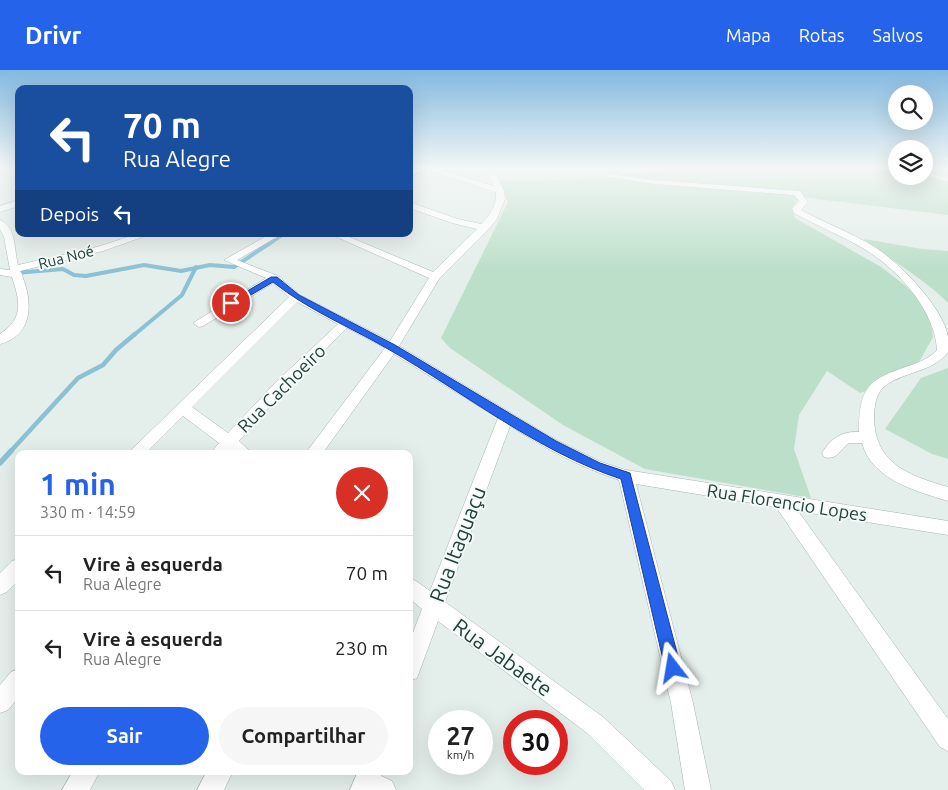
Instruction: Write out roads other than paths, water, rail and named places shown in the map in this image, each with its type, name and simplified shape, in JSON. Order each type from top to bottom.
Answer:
[{"type":"street","points":[[316,450],[392,347],[435,277],[484,228],[495,213],[499,203]]},
{"type":"street","points":[[803,203],[796,208],[797,211],[886,258],[933,303],[941,317],[945,334],[944,349],[936,358],[879,383],[871,393],[865,428],[866,438],[876,456],[892,471],[923,486],[948,494]]},
{"type":"street","points":[[0,208],[15,204]]},
{"type":"street","points":[[413,206],[455,221],[484,228]]},
{"type":"street","points":[[0,223],[8,232],[10,254],[25,299],[23,316],[17,327],[2,339],[0,352]]},
{"type":"street","points":[[8,232],[15,231]]},
{"type":"street","name":"Rua Noé","points":[[16,272],[136,237]]},
{"type":"street","name":"Rua Florencio Lopes","points":[[271,237],[229,260],[274,278],[296,297],[392,347],[579,459],[626,476],[948,528]]},
{"type":"street","points":[[342,237],[435,277]]},
{"type":"street","points":[[0,272],[16,272]]},
{"type":"street","points":[[199,323],[274,278]]},
{"type":"street","points":[[139,450],[296,297]]},
{"type":"street","name":"Rua Cachoeiro","points":[[221,450],[282,386],[346,323]]},
{"type":"street","points":[[183,408],[240,450]]},
{"type":"street","name":"Rua Itaguaçu","points":[[413,659],[506,417]]},
{"type":"street","points":[[830,453],[838,441],[850,437],[866,438]]},
{"type":"street","points":[[626,476],[682,703],[698,790]]},
{"type":"street","points":[[782,502],[948,739]]},
{"type":"street","points":[[0,586],[15,571]]},
{"type":"street","name":"Rua Jabaete","points":[[413,590],[595,725],[662,790]]},
{"type":"street","points":[[0,702],[15,685]]},
{"type":"street","points":[[75,790],[85,775]]},
{"type":"street","points":[[210,790],[219,775]]},
{"type":"waterway","points":[[271,243],[280,237]]},
{"type":"waterway","points":[[196,268],[210,265],[234,267],[273,241]]},
{"type":"waterway","points":[[15,273],[63,269],[74,275],[86,276],[144,265],[181,271],[196,268]]},
{"type":"waterway","points":[[134,335],[182,295],[196,268]]},
{"type":"waterway","points":[[10,452],[78,378],[103,365],[116,350],[135,334]]},
{"type":"waterway","points":[[0,463],[11,451]]}]
